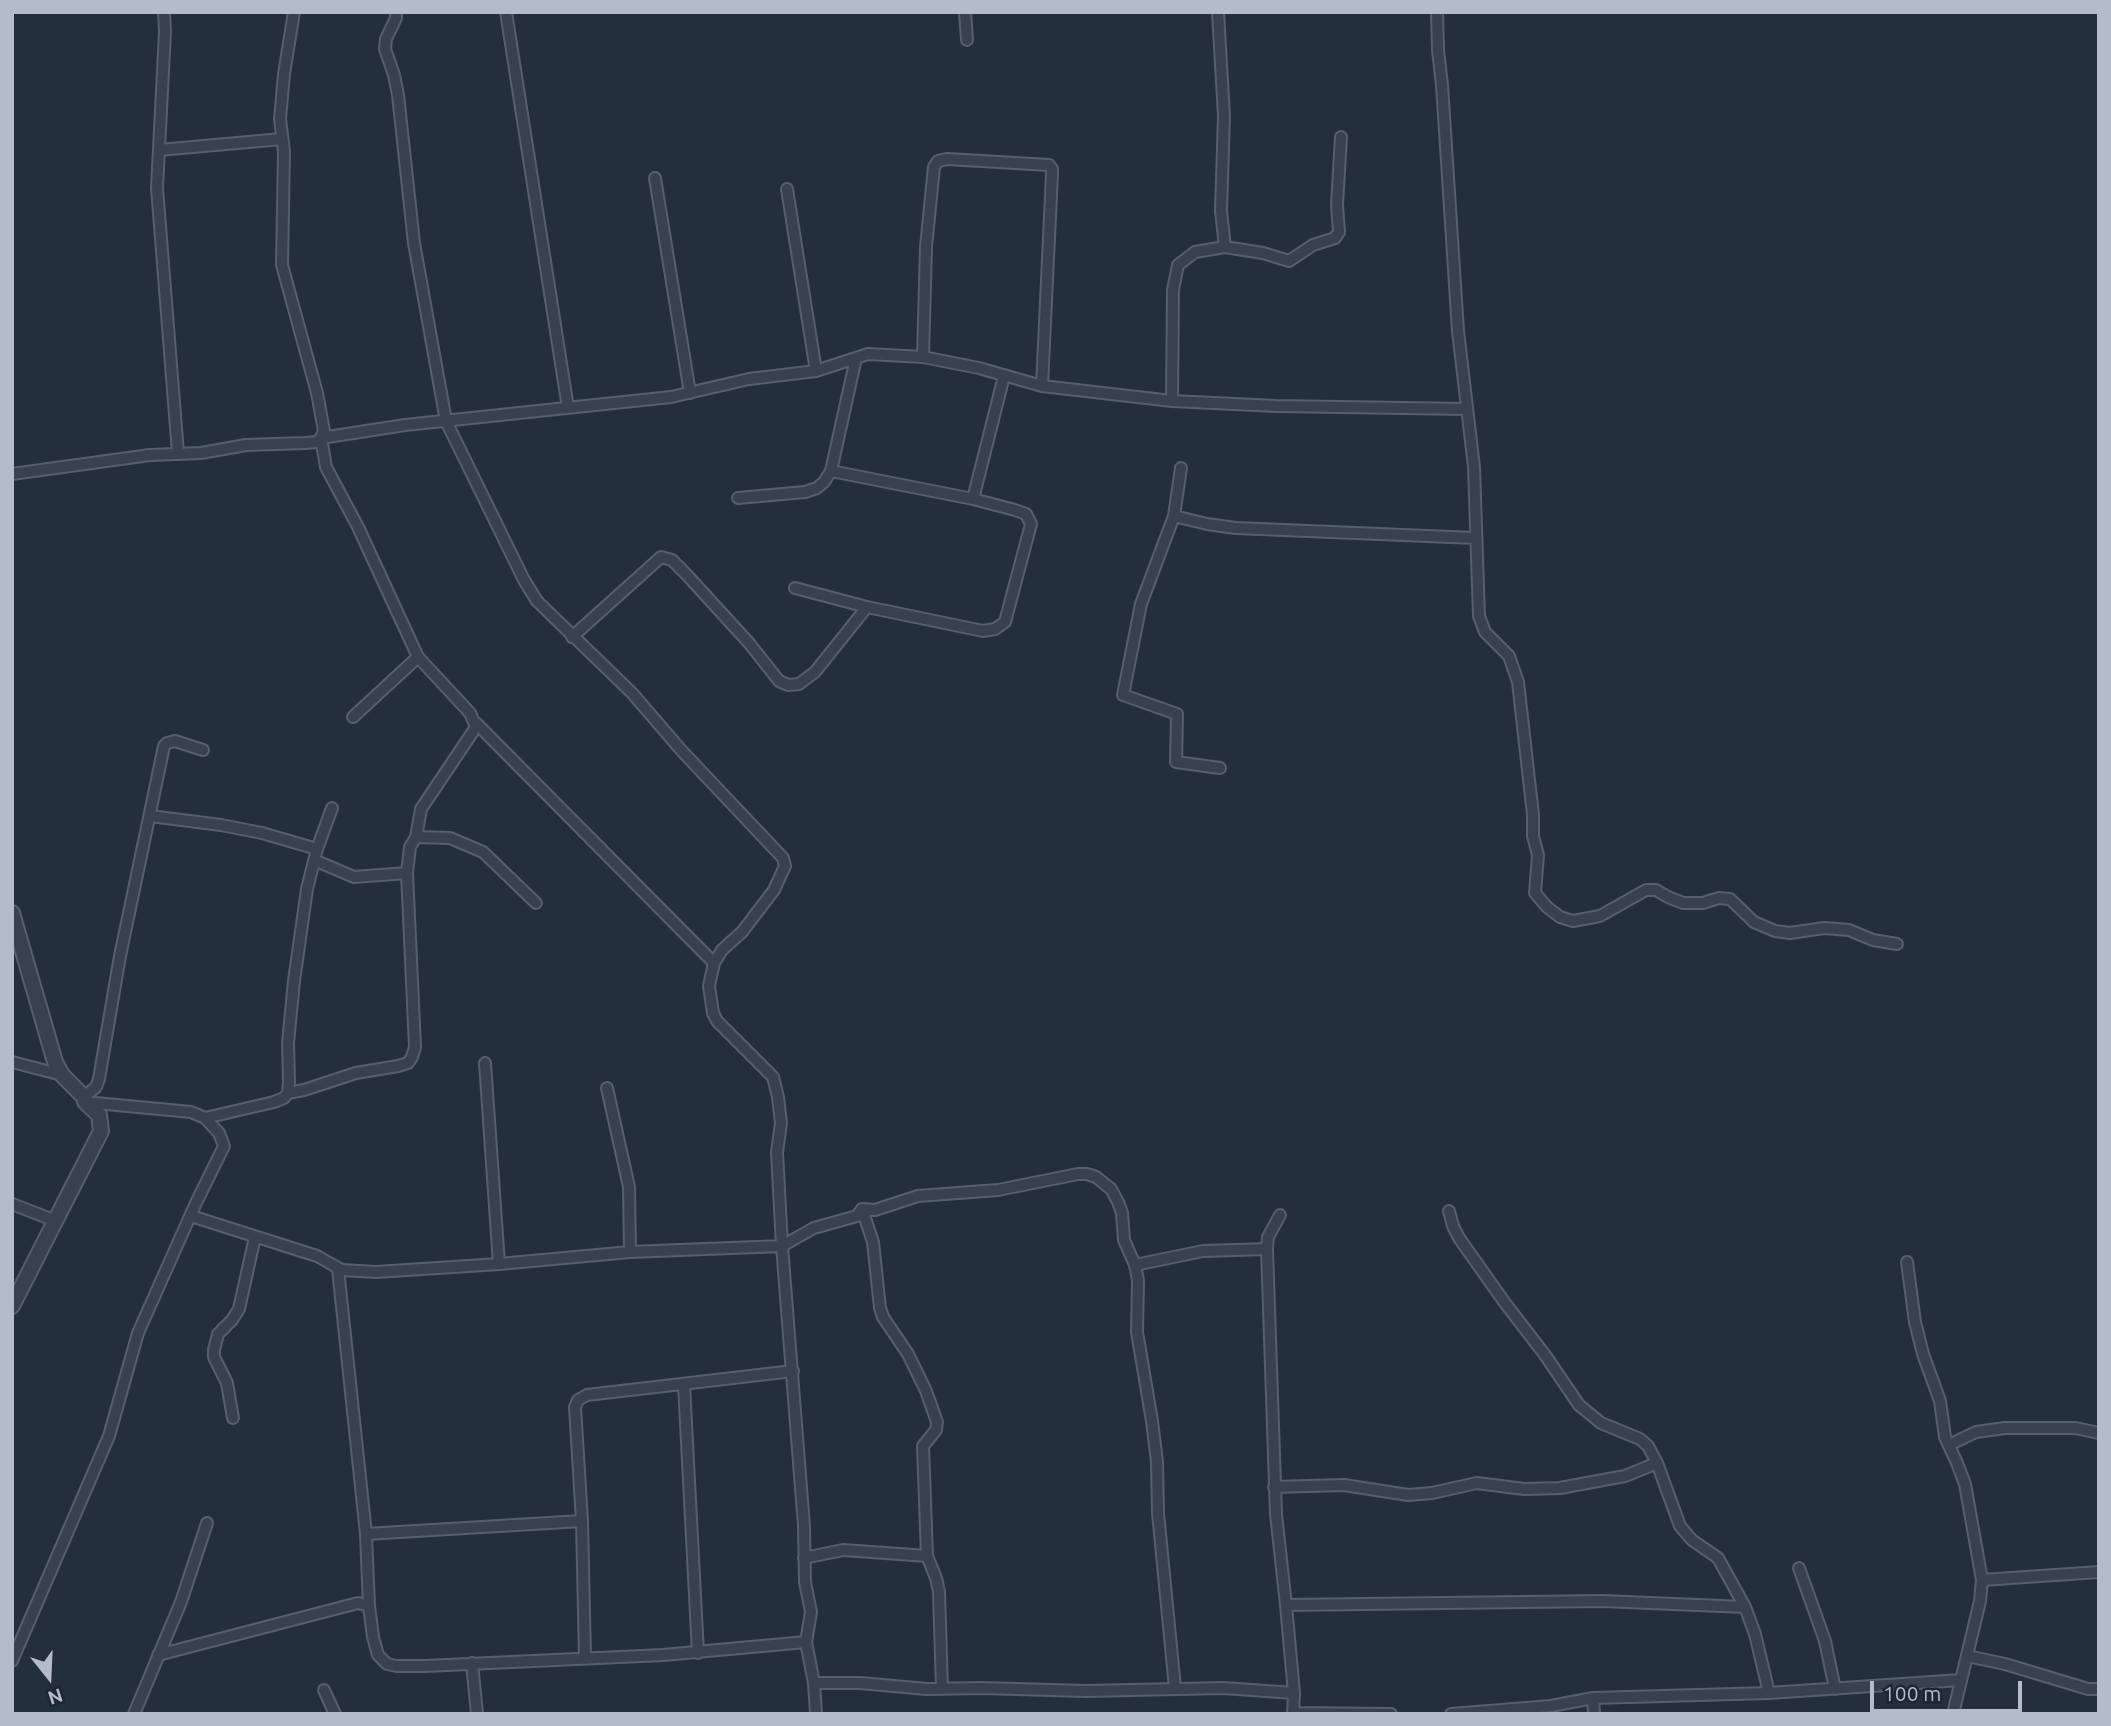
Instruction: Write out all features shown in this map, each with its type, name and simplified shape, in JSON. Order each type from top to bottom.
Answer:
[{"type":"street","points":[[164,12],[157,188],[178,453]]},
{"type":"street","points":[[12,474],[116,459],[201,453],[246,445],[317,442],[321,438],[324,431],[317,393],[282,265],[284,204],[280,119],[282,87],[294,12]]},
{"type":"street","points":[[396,12],[385,49],[398,94],[414,243],[446,421],[524,580],[537,601],[632,693],[681,750],[773,846],[783,858],[785,866],[774,890],[757,914],[722,950],[714,963],[709,986],[713,1013],[717,1021],[773,1077],[778,1097],[781,1123],[777,1152],[782,1246],[804,1526],[805,1582],[811,1612],[806,1642],[814,1682],[816,1714]]},
{"type":"street","points":[[506,12],[568,408]]},
{"type":"street","points":[[964,12],[967,40]]},
{"type":"street","points":[[1218,12],[1224,116],[1221,211],[1225,247]]},
{"type":"street","points":[[1437,12],[1458,331],[1474,467],[1479,616],[1485,632],[1509,656],[1518,682],[1533,815],[1532,836],[1538,855],[1535,894],[1560,917],[1573,921],[1600,916],[1646,890],[1656,890],[1683,902],[1703,903],[1719,898],[1730,899],[1754,922],[1775,931],[1790,933],[1824,928],[1849,930],[1873,940],[1897,944]]},
{"type":"street","points":[[1172,401],[1173,290],[1178,265],[1195,252],[1225,247],[1263,253],[1289,261],[1313,245],[1335,238],[1339,232],[1337,205],[1341,137]]},
{"type":"street","points":[[159,150],[282,139]]},
{"type":"street","points":[[923,357],[926,247],[934,167],[938,161],[947,159],[1049,165],[1052,174],[1042,386]]},
{"type":"street","points":[[655,178],[690,393]]},
{"type":"street","points":[[788,189],[816,371]]},
{"type":"street","points":[[321,438],[690,393],[749,379],[816,371],[868,354],[923,357],[979,368],[1042,386],[1172,401],[1276,406],[1466,409]]},
{"type":"street","points":[[738,498],[804,492],[817,488],[824,482],[831,471],[856,358]]},
{"type":"street","points":[[973,499],[1004,376]]},
{"type":"street","points":[[321,438],[326,467],[358,527],[418,657],[470,713],[475,723],[714,963]]},
{"type":"street","points":[[1181,468],[1174,516],[1141,604],[1123,695],[1177,714],[1176,762],[1220,768]]},
{"type":"street","points":[[795,588],[867,607],[984,631],[995,629],[1005,622],[1031,524],[1026,514],[973,499],[831,471]]},
{"type":"street","points":[[1174,516],[1236,528],[1475,538]]},
{"type":"street","points":[[572,636],[661,557],[672,559],[749,643],[779,681],[788,685],[799,684],[815,671],[867,607]]},
{"type":"street","points":[[353,717],[418,657]]},
{"type":"street","points":[[288,1093],[356,1073],[398,1066],[408,1063],[412,1057],[415,1047],[407,873],[410,848],[416,837],[421,809],[473,732],[475,723]]},
{"type":"street","points":[[84,1100],[96,1087],[99,1079],[120,956],[164,746],[175,741],[203,750]]},
{"type":"street","points":[[205,1118],[274,1102],[288,1093],[288,1043],[307,889],[332,808]]},
{"type":"street","points":[[150,816],[249,830],[316,854],[354,877],[407,873]]},
{"type":"street","points":[[416,837],[450,838],[483,852],[536,903]]},
{"type":"street","points":[[12,913],[49,1045],[62,1075],[99,1115],[101,1131],[12,1306]]},
{"type":"street","points":[[12,1062],[62,1075]]},
{"type":"street","points":[[485,1063],[499,1264]]},
{"type":"street","points":[[607,1088],[629,1187],[630,1252]]},
{"type":"street","points":[[12,1661],[109,1436],[138,1333],[224,1146],[219,1133],[205,1118],[191,1112],[84,1100]]},
{"type":"street","points":[[862,1209],[875,1210],[918,1196],[998,1190],[1087,1174],[1104,1181],[1118,1202],[1122,1213],[1124,1240],[1135,1265],[1138,1280],[1137,1332],[1157,1462],[1158,1513],[1175,1688]]},
{"type":"street","points":[[12,1204],[56,1221]]},
{"type":"street","points":[[191,1216],[317,1256],[338,1269],[376,1272],[630,1252],[782,1246],[814,1228],[857,1216],[862,1209]]},
{"type":"street","points":[[862,1209],[877,1262],[883,1317],[908,1354],[937,1422],[936,1430],[923,1446],[927,1556],[939,1592],[942,1689]]},
{"type":"street","points":[[1449,1211],[1459,1238],[1579,1405],[1601,1423],[1640,1439],[1648,1446],[1657,1463],[1679,1526],[1692,1540],[1718,1558],[1745,1607],[1755,1634],[1769,1693]]},
{"type":"street","points":[[1280,1216],[1268,1237],[1266,1249],[1274,1487],[1294,1693],[1293,1714],[1391,1714]]},
{"type":"street","points":[[233,1419],[227,1383],[214,1357],[214,1350],[218,1334],[239,1309],[255,1237]]},
{"type":"street","points":[[1135,1265],[1203,1251],[1266,1249]]},
{"type":"street","points":[[1907,1262],[1915,1322],[1940,1401],[1945,1437],[1965,1485],[1982,1580],[1980,1601],[1953,1714]]},
{"type":"street","points":[[338,1269],[366,1534],[369,1606],[378,1655],[387,1664],[472,1664],[698,1653],[806,1642]]},
{"type":"street","points":[[585,1658],[582,1521],[575,1407],[578,1400],[587,1395],[793,1371]]},
{"type":"street","points":[[684,1385],[698,1653]]},
{"type":"street","points":[[1950,1445],[1976,1432],[2005,1428],[2075,1428],[2099,1433]]},
{"type":"street","points":[[1274,1487],[1344,1485],[1408,1495],[1432,1493],[1477,1483],[1524,1489],[1560,1488],[1625,1476],[1657,1463]]},
{"type":"street","points":[[366,1534],[582,1521]]},
{"type":"street","points":[[134,1714],[181,1602],[207,1523]]},
{"type":"street","points":[[804,1558],[844,1550],[927,1556]]},
{"type":"street","points":[[1799,1568],[1825,1641],[1835,1689]]},
{"type":"street","points":[[1982,1580],[2099,1572]]},
{"type":"street","points":[[1286,1605],[1603,1601],[1745,1607]]},
{"type":"street","points":[[158,1655],[349,1606],[369,1606]]},
{"type":"street","points":[[1967,1656],[2099,1689]]},
{"type":"street","points":[[472,1664],[477,1714]]},
{"type":"street","points":[[1451,1714],[1551,1706],[1593,1698],[1769,1693],[1961,1680]]},
{"type":"street","points":[[814,1682],[942,1689],[1086,1691],[1175,1688],[1294,1693]]},
{"type":"street","points":[[324,1690],[335,1714]]},
{"type":"street","points":[[1593,1698],[1594,1714]]}]
